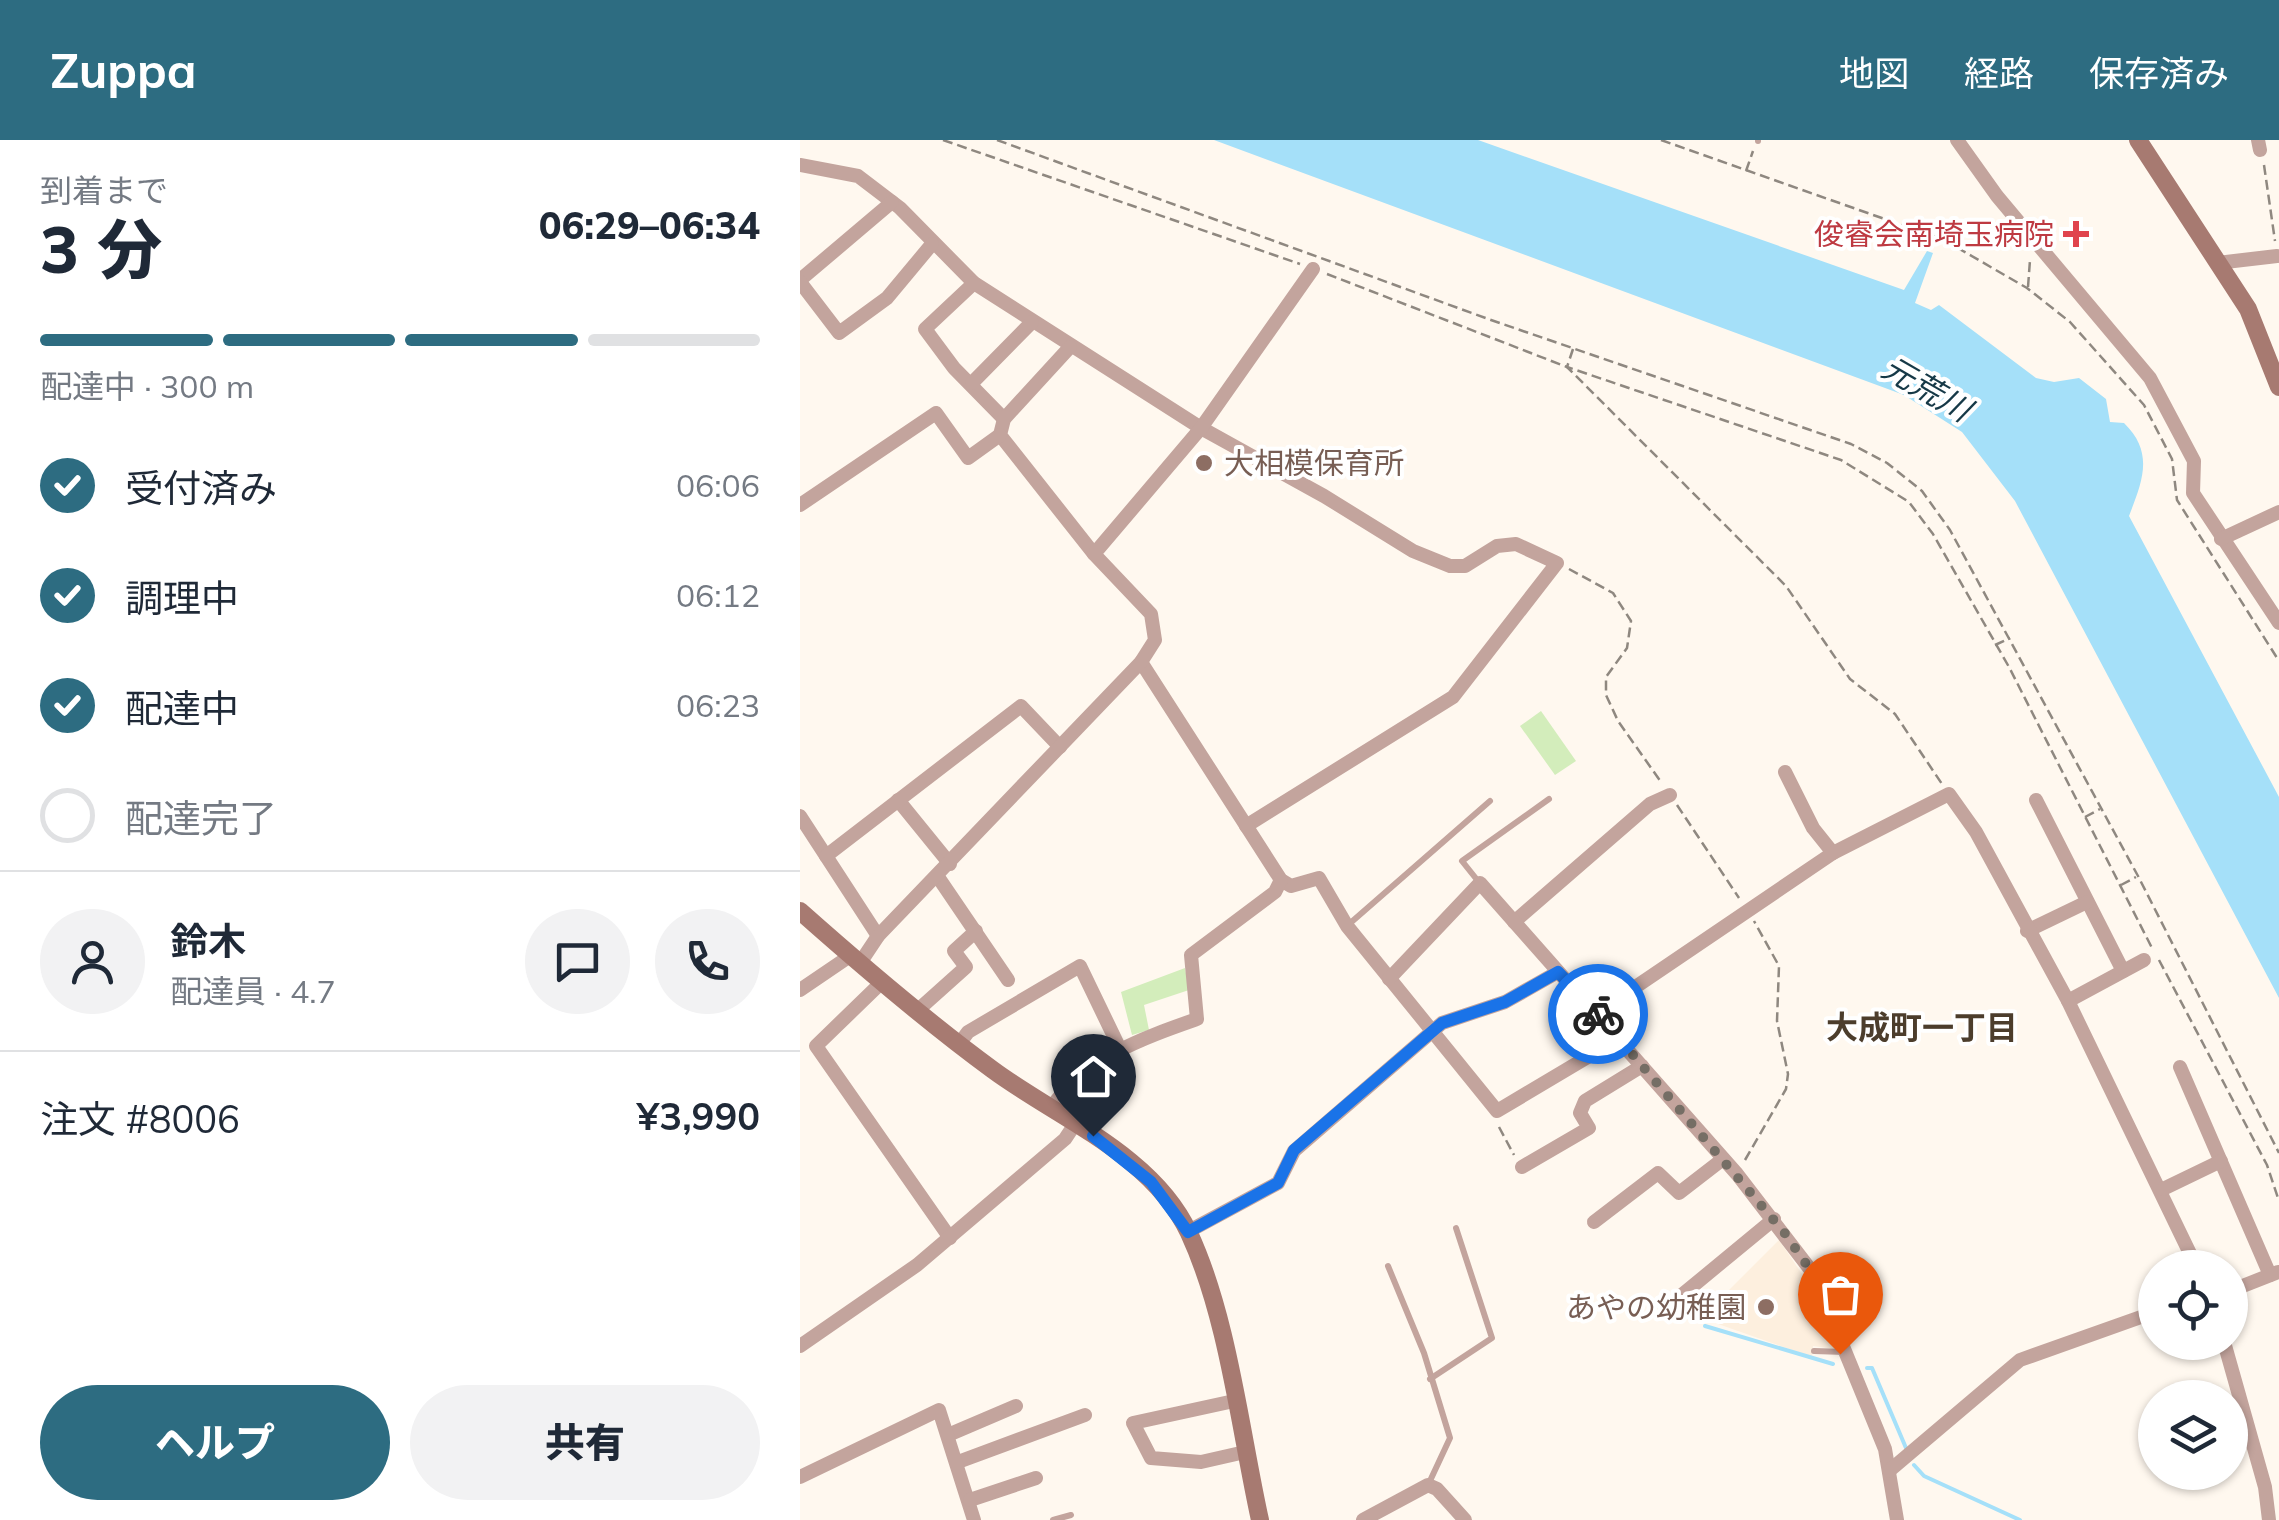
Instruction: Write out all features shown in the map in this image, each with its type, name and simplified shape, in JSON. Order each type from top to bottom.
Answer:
[{"type":"street","points":[[1958,140],[2035,242],[2150,378],[2194,461],[2194,493],[2279,623]]},
{"type":"street","points":[[2138,140],[2248,310],[2279,386]]},
{"type":"street","points":[[800,166],[858,176],[892,202],[974,283],[1201,428],[1324,496],[1412,551],[1450,566],[1465,566],[1497,546],[1516,544],[1557,563],[1453,696],[1246,826]]},
{"type":"street","points":[[892,202],[800,281],[839,333],[886,298],[932,244]]},
{"type":"street","points":[[2218,262],[2277,256]]},
{"type":"street","points":[[1094,554],[1201,428],[1314,269]]},
{"type":"street","points":[[974,283],[925,329],[954,368],[1004,419]]},
{"type":"street","points":[[972,383],[1032,322]]},
{"type":"street","points":[[800,505],[936,413],[968,458],[1000,435],[1004,419],[1070,347]]},
{"type":"street","points":[[800,990],[855,960],[1141,662],[1155,640],[1150,614],[1094,554],[1000,435]]},
{"type":"street","points":[[2221,539],[2279,512]]},
{"type":"street","points":[[1141,662],[1281,880],[1291,886],[1319,878],[1347,926],[1497,1111],[1618,1039]]},
{"type":"street","points":[[826,856],[1021,706],[1026,706],[1060,746]]},
{"type":"street","points":[[1785,772],[1813,828],[1833,853]]},
{"type":"street","points":[[1597,1013],[1833,853],[1949,794],[1976,832],[2068,1001],[2190,1250]]},
{"type":"street","points":[[1514,922],[1650,804],[1670,795]]},
{"type":"street","points":[[898,800],[950,864]]},
{"type":"street","points":[[2036,800],[2124,972]]},
{"type":"street","points":[[800,816],[878,936]]},
{"type":"street","points":[[938,876],[1008,980]]},
{"type":"street","points":[[1051,1108],[1093,1066],[1120,1049],[1197,1019],[1190,955],[1275,892],[1281,880]]},
{"type":"street","points":[[1389,979],[1480,883],[1737,1174],[1813,1274],[1889,1471],[1897,1520]]},
{"type":"street","points":[[2028,931],[2088,902]]},
{"type":"street","points":[[800,910],[959,1044],[1132,1164],[1188,1232],[1204,1274],[1260,1520]]},
{"type":"street","points":[[918,1010],[966,967],[954,951],[976,932]]},
{"type":"street","points":[[2068,1001],[2144,960]]},
{"type":"street","points":[[959,1044],[968,1032],[1080,966],[1120,1049]]},
{"type":"street","points":[[1188,1232],[1278,1183],[1294,1150],[1442,1023],[1505,1002],[1558,972]]},
{"type":"street","points":[[883,981],[816,1046],[950,1238]]},
{"type":"street","points":[[1522,1167],[1589,1128],[1580,1113],[1585,1101],[1642,1066]]},
{"type":"street","points":[[2180,1068],[2275,1274],[2248,1284]]},
{"type":"street","points":[[800,1346],[950,1238],[1064,1139],[1075,1124]]},
{"type":"street","points":[[1594,1222],[1658,1173],[1678,1194],[1724,1159]]},
{"type":"street","points":[[2162,1190],[2221,1161]]},
{"type":"street","points":[[1677,1299],[1774,1219]]},
{"type":"street","points":[[1889,1471],[2020,1360],[2138,1318]]},
{"type":"street","points":[[2229,1360],[2266,1487],[2268,1520]]},
{"type":"street","points":[[1234,1400],[1133,1423],[1151,1458],[1201,1462],[1245,1452]]},
{"type":"street","points":[[948,1435],[1016,1406]]},
{"type":"street","points":[[800,1477],[939,1410],[974,1520]]},
{"type":"street","points":[[958,1462],[1085,1415]]},
{"type":"street","points":[[970,1500],[1036,1478]]},
{"type":"street","points":[[1364,1520],[1428,1486],[1437,1489],[1465,1520]]},
{"type":"lane","points":[[1480,883],[1462,861],[1549,799]]},
{"type":"lane","points":[[1347,926],[1490,801]]},
{"type":"lane","points":[[1430,1379],[1492,1338],[1456,1228]]},
{"type":"lane","points":[[1388,1266],[1450,1438],[1428,1486]]},
{"type":"lane","points":[[1814,1351],[1846,1352]]},
{"type":"lane","points":[[1053,1520],[1071,1514]]},
{"type":"path","points":[[943,140],[1314,269],[1568,367],[1797,443],[1891,487],[1909,502],[1933,534],[1993,646],[2009,668],[2267,1165],[2279,1201]]},
{"type":"path","points":[[997,140],[1852,444],[1887,462],[1922,491],[1950,530],[2011,637],[2279,1153]]},
{"type":"path","points":[[1661,140],[1944,240],[2027,288],[2093,344],[2144,405],[2172,459],[2177,500],[2279,661]]},
{"type":"path","points":[[2259,145],[2277,256]]},
{"type":"path","points":[[1746,170],[1752,153]]},
{"type":"path","points":[[2027,288],[2030,249],[2035,242]]},
{"type":"path","points":[[1568,367],[1574,348]]},
{"type":"path","points":[[1568,367],[1786,586],[1850,679],[1895,714],[1949,794]]},
{"type":"path","points":[[1557,563],[1613,594],[1630,621],[1627,648],[1606,677],[1606,694],[1618,721],[1746,909],[1779,966],[1777,1021],[1788,1074],[1786,1089],[1737,1174]]},
{"type":"path","points":[[1993,646],[2011,637]]},
{"type":"path","points":[[2084,817],[2100,808]]},
{"type":"path","points":[[2119,885],[2138,876]]},
{"type":"path","points":[[1497,1111],[1496,1120],[1522,1167]]},
{"type":"shaded area","name":"あやの幼稚園","points":[[1779,1240],[1817,1296],[1835,1349],[1813,1346],[1812,1357],[1701,1318]]},
{"type":"green space","points":[[1541,711],[1576,761],[1555,775],[1520,726]]},
{"type":"green space","points":[[1185,968],[1189,990],[1144,1005],[1149,1030],[1132,1035],[1121,992]]},
{"type":"water","name":"元荒川","points":[[1214,140],[1478,140],[1904,290],[1927,251],[1933,253],[1915,303],[1931,310],[1939,305],[2036,378],[2054,382],[2079,378],[2106,399],[2110,422],[2124,423],[2140,445],[2143,468],[2129,516],[2279,797],[2279,998],[2015,501],[1962,432],[1904,395]]},
{"type":"waterway","points":[[1705,1326],[1833,1364]]},
{"type":"waterway","points":[[1867,1368],[1872,1368],[1906,1448]]},
{"type":"waterway","points":[[1914,1465],[1924,1476],[2020,1520]]},
{"type":"way so far","points":[[1598,1014],[1784,1232],[1813,1274],[1846,1352],[1840,1354]]},
{"type":"place","name":"俊睿会南埼玉病院","points":[[2076,234]]},
{"type":"place","name":"大相模保育所","points":[[1204,463]]},
{"type":"place","name":"あやの幼稚園","points":[[1766,1307]]},
{"type":"district","name":"大成町一丁目","points":[[1922,1027]]},
{"type":"route","points":[[1093,1136],[1151,1182],[1188,1232],[1278,1183],[1294,1150],[1442,1023],[1505,1002],[1558,972],[1598,1014]]}]
